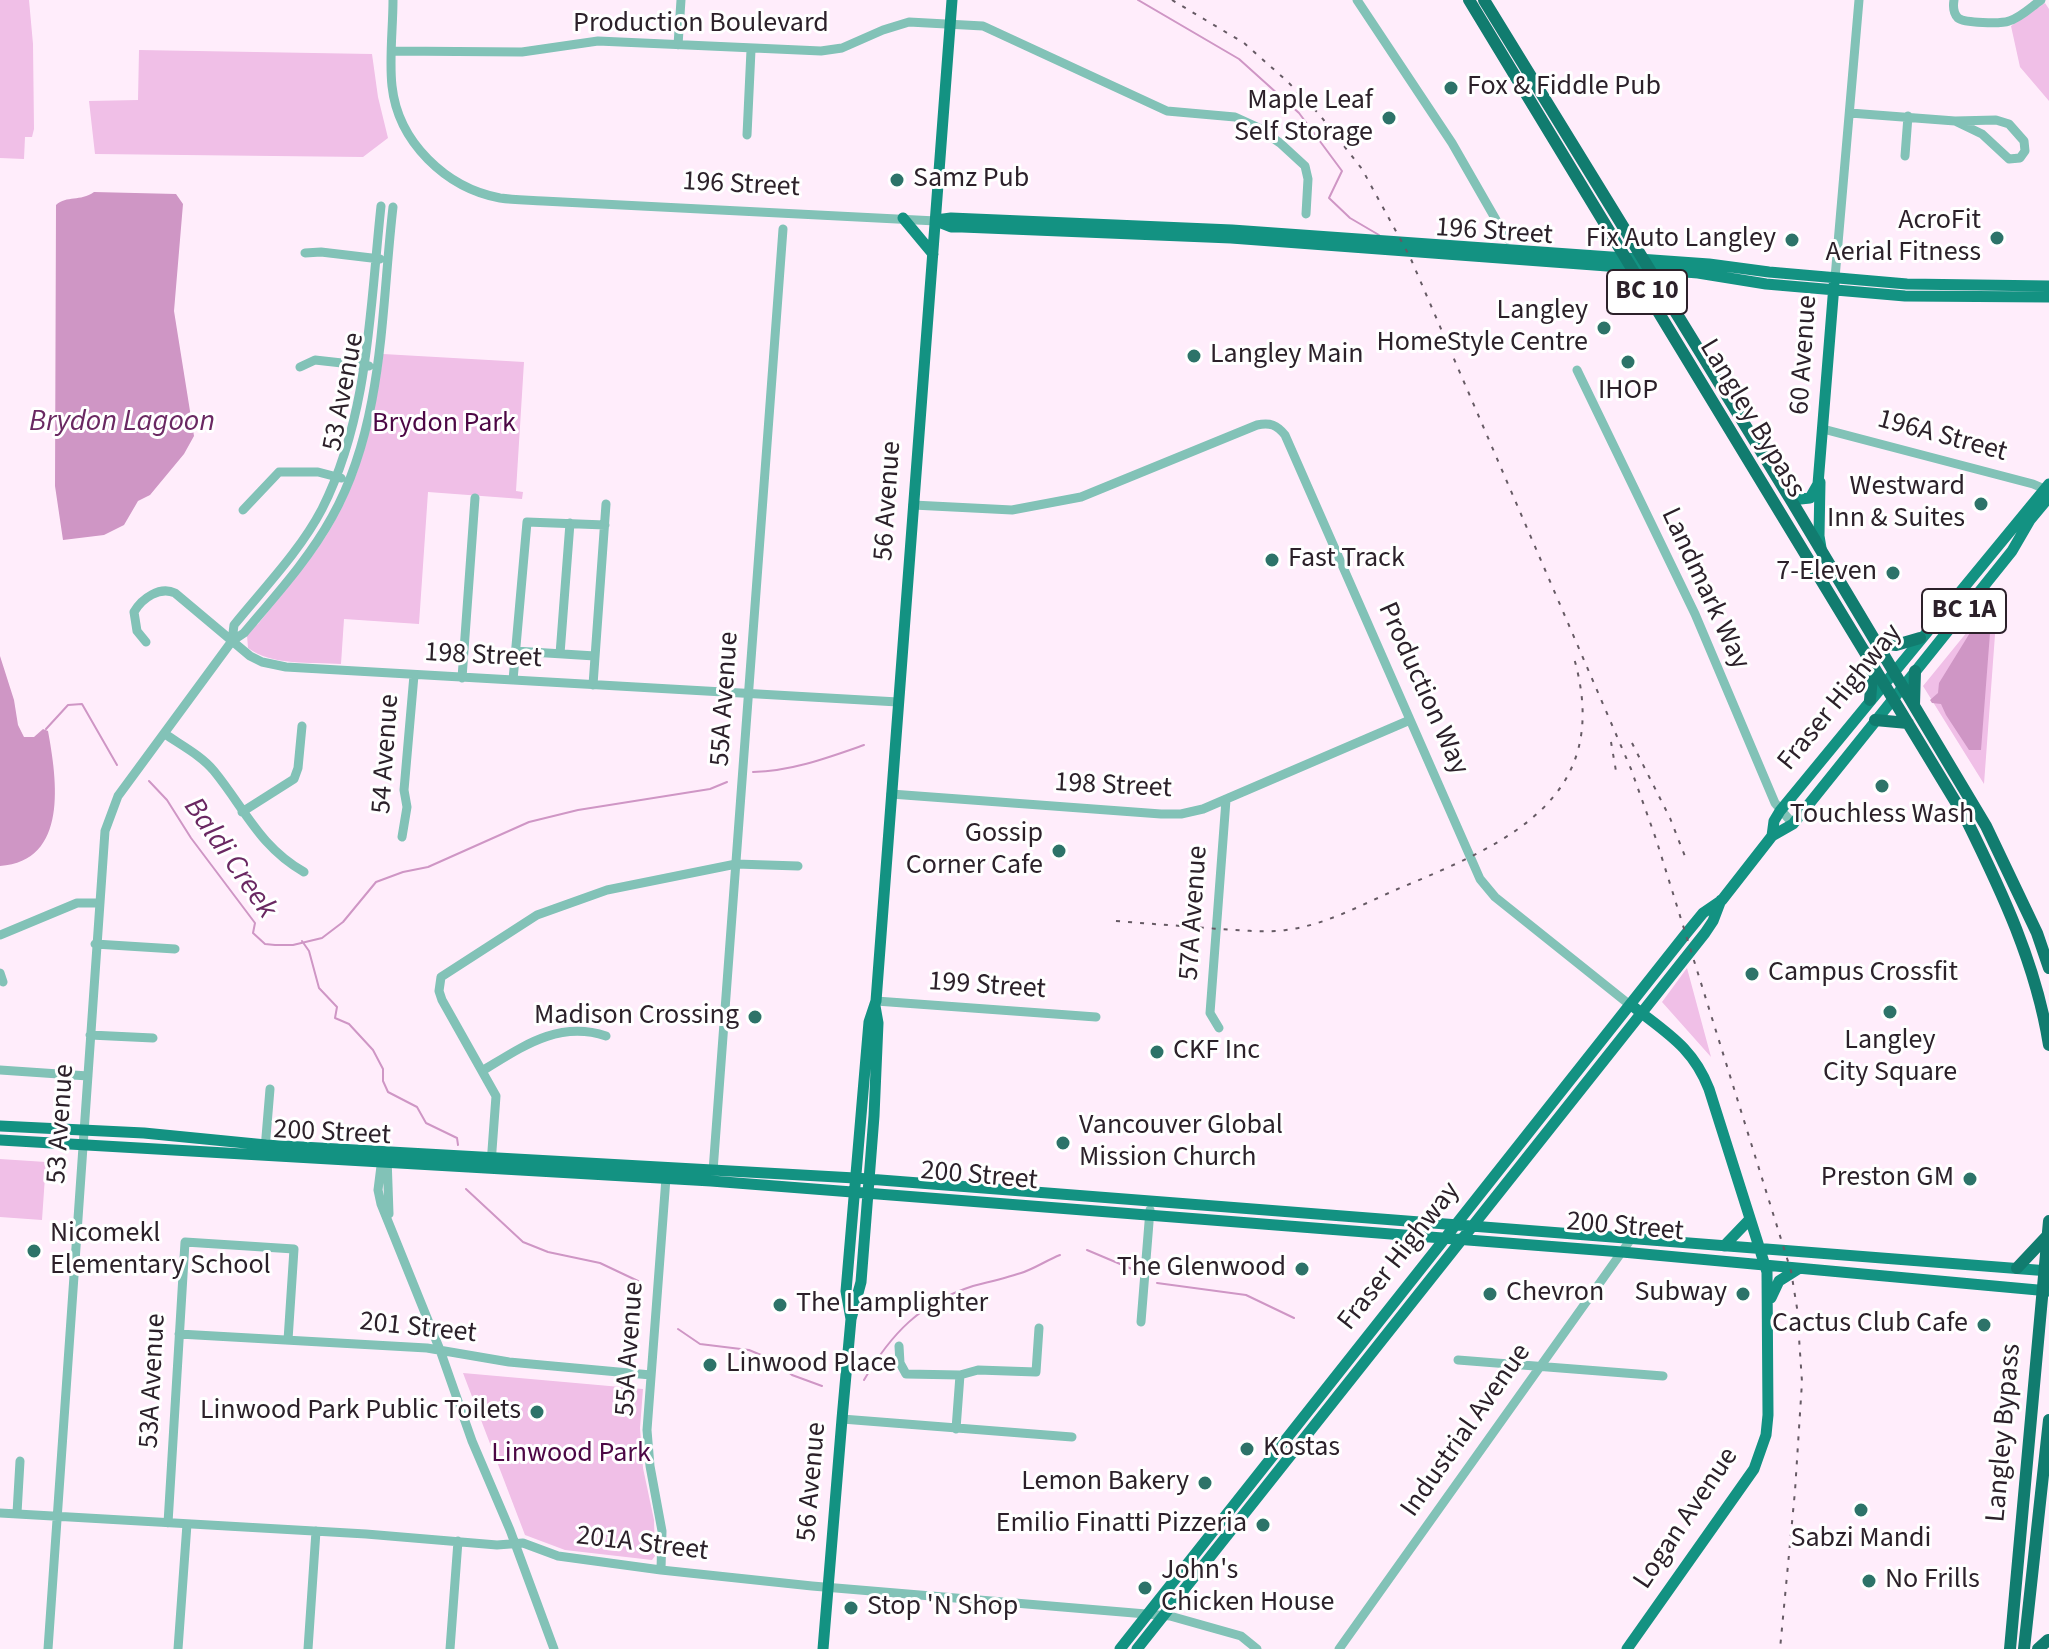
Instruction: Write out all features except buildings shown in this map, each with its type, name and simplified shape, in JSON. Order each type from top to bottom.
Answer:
[{"type":"highway","name":"Langley Bypass","points":[[1469,0],[1966,819],[2011,914],[2031,968],[2049,1045]]},
{"type":"highway","name":"Langley Bypass","points":[[1484,0],[1791,500],[1986,826],[2037,933],[2049,968]]},
{"type":"highway","points":[[1877,643],[1896,645],[1920,638]]},
{"type":"highway","points":[[1870,700],[1873,665]]},
{"type":"highway","points":[[1914,705],[1915,671]]},
{"type":"highway","points":[[1875,720],[1908,723]]},
{"type":"highway","name":"Langley Bypass","points":[[2010,1649],[2046,1291],[2049,1221]]},
{"type":"highway","points":[[2017,1268],[2048,1235]]},
{"type":"highway","name":"Langley Bypass","points":[[2025,1642],[2049,1420]]},
{"type":"highway","points":[[2012,1623],[2025,1642]]},
{"type":"main road","name":"56 Avenue","points":[[823,1649],[851,1319],[861,1282],[868,1193],[878,1023],[875,1003],[952,0]]},
{"type":"main road","points":[[903,218],[933,254]]},
{"type":"main road","name":"196 Street","points":[[936,221],[951,227],[1374,244],[1676,266],[1766,284],[2016,284],[2049,287]]},
{"type":"main road","name":"196 Street","points":[[1834,284],[1905,296],[2044,297]]},
{"type":"main road","name":"60 Avenue","points":[[1822,553],[1819,475],[1834,284]]},
{"type":"main road","points":[[1995,296],[2016,284]]},
{"type":"main road","points":[[2044,297],[2049,287]]},
{"type":"main road","points":[[1791,500],[1810,498],[1819,475]]},
{"type":"main road","name":"Fraser Highway","points":[[1772,836],[1774,821],[1780,811],[1920,638],[2048,490]]},
{"type":"main road","name":"Fraser Highway","points":[[1137,1649],[1713,921],[1722,900],[1772,836],[1793,824],[2012,551],[2048,490]]},
{"type":"main road","name":"Fraser Highway","points":[[1120,1649],[1703,913],[1722,900]]},
{"type":"main road","points":[[1655,995],[1658,1026]]},
{"type":"main road","name":"56 Avenue","points":[[851,1319],[846,1291],[853,1192],[869,1022],[875,1003]]},
{"type":"main road","name":"Production Way","points":[[1630,1005],[1681,1044],[1704,1076],[1765,1264]]},
{"type":"main road","points":[[863,1083],[870,1085],[875,1095]]},
{"type":"main road","name":"200 Street","points":[[0,1126],[85,1130],[265,1150]]},
{"type":"main road","name":"200 Street","points":[[0,1140],[855,1178],[2047,1270]]},
{"type":"main road","name":"200 Street","points":[[491,1163],[1622,1252],[2046,1291]]},
{"type":"main road","points":[[1724,1246],[1749,1220]]},
{"type":"main road","points":[[1415,1236],[1427,1261]]},
{"type":"main road","name":"Logan Avenue","points":[[1627,1649],[1754,1469],[1766,1435],[1768,1415],[1765,1264]]},
{"type":"main road","points":[[1768,1306],[1779,1281],[1798,1269]]},
{"type":"street","points":[[392,51],[393,0]]},
{"type":"street","points":[[678,45],[681,0]]},
{"type":"street","points":[[1357,0],[1452,143],[1507,239]]},
{"type":"street","name":"60 Avenue","points":[[1834,284],[1859,0]]},
{"type":"street","points":[[1954,0],[1953,10],[1957,17],[2001,23],[2013,20],[2041,0]]},
{"type":"street","name":"Production Boulevard","points":[[392,51],[522,52],[598,41],[751,50],[831,50],[909,22],[983,26],[1167,111],[1235,117],[1257,127],[1305,166],[1308,179],[1306,214]]},
{"type":"street","points":[[747,135],[751,50]]},
{"type":"street","name":"196 Street","points":[[392,51],[392,86],[405,129],[433,165],[463,185],[489,195],[543,201],[936,221]]},
{"type":"street","points":[[1850,113],[1955,121],[1996,120],[2005,122],[2024,141],[2025,151],[2020,158],[2009,159],[1990,140],[1955,121]]},
{"type":"street","points":[[1905,156],[1908,116]]},
{"type":"street","name":"53 Avenue","points":[[232,641],[234,625],[295,551],[320,512],[349,441],[363,365],[381,206]]},
{"type":"street","name":"53 Avenue","points":[[48,1649],[95,944],[107,821],[118,796],[232,641],[244,633],[305,558],[332,517],[362,444],[376,367],[393,207]]},
{"type":"street","name":"55A Avenue","points":[[713,1171],[783,229]]},
{"type":"street","points":[[305,253],[375,258],[388,255]]},
{"type":"street","points":[[300,367],[315,360],[376,367]]},
{"type":"street","name":"Landmark Way","points":[[1577,370],[1695,614],[1755,760],[1780,811],[1793,824]]},
{"type":"street","name":"Production Way","points":[[913,505],[1012,510],[1056,504],[1081,497],[1257,425],[1279,427],[1468,855],[1486,889],[1630,1005]]},
{"type":"street","name":"196A Street","points":[[1823,429],[2048,490]]},
{"type":"street","points":[[243,510],[279,472],[318,472],[349,480]]},
{"type":"street","points":[[462,678],[475,498]]},
{"type":"street","points":[[593,685],[606,504]]},
{"type":"street","points":[[513,680],[527,522],[605,525]]},
{"type":"street","points":[[560,654],[570,523]]},
{"type":"street","name":"198 Street","points":[[146,642],[137,631],[134,612],[138,605],[163,589],[175,593],[255,659],[286,667],[898,702]]},
{"type":"street","points":[[515,651],[595,656]]},
{"type":"street","name":"54 Avenue","points":[[402,837],[407,807],[404,790],[414,675]]},
{"type":"street","name":"198 Street","points":[[891,794],[1169,814],[1193,812],[1410,720]]},
{"type":"street","points":[[242,812],[294,779],[302,726]]},
{"type":"street","points":[[165,734],[210,767],[260,836],[304,872]]},
{"type":"street","name":"57A Avenue","points":[[1219,1028],[1210,1013],[1226,800]]},
{"type":"street","points":[[491,1163],[496,1096],[442,1000],[438,983],[445,972],[537,915],[607,890],[736,864],[798,866]]},
{"type":"street","points":[[0,935],[77,903],[98,903]]},
{"type":"street","points":[[95,944],[175,949]]},
{"type":"street","name":"199 Street","points":[[875,1003],[1096,1017]]},
{"type":"street","points":[[482,1071],[535,1039],[585,1028],[606,1036]]},
{"type":"street","points":[[90,1035],[153,1038]]},
{"type":"street","points":[[0,1070],[88,1076]]},
{"type":"street","points":[[265,1150],[270,1089]]},
{"type":"street","points":[[384,1158],[378,1190],[381,1204],[554,1649]]},
{"type":"street","name":"55A Avenue","points":[[661,1570],[662,1531],[647,1430],[666,1178]]},
{"type":"street","points":[[1141,1322],[1151,1201]]},
{"type":"street","name":"Industrial Avenue","points":[[1339,1649],[1631,1239]]},
{"type":"street","name":"53A Avenue","points":[[168,1523],[185,1242],[294,1249],[288,1340]]},
{"type":"street","points":[[899,1346],[900,1363],[906,1374],[960,1375],[978,1370],[1036,1372],[1039,1328]]},
{"type":"street","name":"201 Street","points":[[179,1334],[440,1350],[509,1362],[651,1375]]},
{"type":"street","points":[[1458,1360],[1663,1376]]},
{"type":"street","points":[[956,1429],[960,1375]]},
{"type":"street","points":[[842,1419],[1072,1437]]},
{"type":"street","points":[[17,1513],[20,1461]]},
{"type":"street","name":"201A Street","points":[[0,1513],[497,1545],[515,1543],[558,1556],[661,1570],[1163,1616],[1241,1636],[1257,1649]]},
{"type":"street","points":[[178,1649],[187,1524]]},
{"type":"street","points":[[308,1649],[316,1531]]},
{"type":"street","points":[[450,1649],[458,1541]]},
{"type":"street","points":[[2025,1642],[2045,1643]]},
{"type":"green space","points":[[0,0],[29,0],[34,129],[32,137],[25,137],[24,159],[0,158]]},
{"type":"green space","points":[[2045,3],[2049,9],[2049,101],[2020,67],[2011,26]]},
{"type":"green space","points":[[139,50],[372,54],[388,138],[363,157],[95,154],[89,101],[138,100]]},
{"type":"green space","name":"Brydon Park","points":[[383,354],[524,362],[516,491],[523,492],[522,499],[428,492],[419,624],[344,619],[341,664],[268,658],[248,648],[247,635],[302,570],[326,536],[349,493],[371,425]]},
{"type":"green space","points":[[1998,594],[1984,784],[1923,686]]},
{"type":"green space","points":[[1687,968],[1711,1057],[1662,1002]]},
{"type":"green space","points":[[0,1159],[46,1162],[42,1220],[0,1217]]},
{"type":"green space","name":"Linwood Park","points":[[463,1373],[643,1389],[640,1428],[643,1468],[654,1520],[655,1556],[652,1560],[565,1550],[525,1535]]},
{"type":"water","name":"Brydon Lagoon","points":[[94,192],[176,194],[183,204],[174,311],[194,436],[184,454],[150,495],[138,501],[124,525],[104,535],[63,540],[55,486],[56,205]]},
{"type":"water","points":[[1976,623],[1990,633],[1981,750],[1969,750],[1941,704],[1930,700],[1938,693],[1939,683]]},
{"type":"water","points":[[0,656],[24,737],[34,737],[43,729],[48,731],[55,794],[48,834],[38,850],[22,861],[0,866]]},
{"type":"waterway","points":[[1138,0],[1239,59],[1299,113],[1342,171],[1329,198],[1350,218],[1379,235]]},
{"type":"waterway","name":"Baldi Creek","points":[[46,729],[68,705],[82,704],[117,765]]},
{"type":"waterway","points":[[753,772],[796,766],[864,745]]},
{"type":"waterway","points":[[149,781],[167,800],[191,838],[255,923],[253,933],[265,944],[275,945],[293,945],[322,938],[343,922],[376,882],[428,867],[529,822],[578,810],[710,789],[727,782]]},
{"type":"waterway","name":"Baldi Creek","points":[[302,941],[309,951],[319,988],[337,1007],[335,1018],[349,1024],[373,1050],[383,1069],[383,1081],[388,1092],[417,1107],[426,1123],[457,1138],[458,1145]]},
{"type":"waterway","name":"Baldi Creek","points":[[466,1189],[523,1242],[548,1252],[600,1263],[638,1281]]},
{"type":"waterway","name":"Baldi Creek","points":[[1087,1250],[1132,1269]]},
{"type":"waterway","name":"Baldi Creek","points":[[864,1380],[896,1335],[937,1301],[973,1286],[1026,1271],[1060,1255]]},
{"type":"waterway","name":"Baldi Creek","points":[[1157,1283],[1246,1295],[1294,1318]]},
{"type":"waterway","name":"Baldi Creek","points":[[678,1329],[700,1344],[749,1350],[773,1360],[792,1375],[822,1386]]},
{"type":"railway","points":[[1172,0],[1244,43],[1287,81],[1319,114],[1362,169],[1410,257],[1631,769],[1656,839],[1791,1271],[1802,1382],[1780,1649]]},
{"type":"railway","points":[[1116,921],[1252,931],[1301,927],[1344,913],[1478,853],[1513,832],[1542,809],[1565,780],[1579,747],[1582,706],[1574,658]]},
{"type":"railway","points":[[1611,742],[1617,777]]},
{"type":"railway","points":[[1632,743],[1670,818],[1686,859]]},
{"type":"place","name":"Fox & Fiddle Pub","points":[[1451,88]]},
{"type":"place","name":"Maple Leaf Self Storage","points":[[1389,118]]},
{"type":"place","name":"Samz Pub","points":[[897,180]]},
{"type":"place","name":"AcroFit Aerial Fitness","points":[[1997,238]]},
{"type":"place","name":"Fix Auto Langley","points":[[1792,240]]},
{"type":"place","name":"Langley HomeStyle Centre","points":[[1604,328]]},
{"type":"place","name":"Langley Main","points":[[1194,356]]},
{"type":"place","name":"IHOP","points":[[1628,362]]},
{"type":"place","name":"Westward Inn & Suites","points":[[1981,504]]},
{"type":"place","name":"Fast Track","points":[[1272,560]]},
{"type":"place","name":"7-Eleven","points":[[1893,573]]},
{"type":"place","name":"Touchless Wash","points":[[1882,786]]},
{"type":"place","name":"Gossip Corner Cafe","points":[[1059,851]]},
{"type":"place","name":"Campus Crossfit","points":[[1752,974]]},
{"type":"place","name":"Langley City Square","points":[[1890,1012]]},
{"type":"place","name":"Madison Crossing","points":[[755,1017]]},
{"type":"place","name":"CKF Inc","points":[[1157,1052]]},
{"type":"place","name":"Vancouver Global Mission Church","points":[[1063,1143]]},
{"type":"place","name":"Preston GM","points":[[1970,1179]]},
{"type":"place","name":"Nicomekl Elementary School","points":[[34,1251]]},
{"type":"place","name":"The Glenwood","points":[[1302,1269]]},
{"type":"place","name":"Chevron","points":[[1490,1294]]},
{"type":"place","name":"Subway","points":[[1743,1294]]},
{"type":"place","name":"The Lamplighter","points":[[780,1305]]},
{"type":"place","name":"Cactus Club Cafe","points":[[1984,1325]]},
{"type":"place","name":"Linwood Place","points":[[710,1365]]},
{"type":"place","name":"Linwood Park Public Toilets","points":[[537,1412]]},
{"type":"place","name":"Kostas","points":[[1247,1449]]},
{"type":"place","name":"Lemon Bakery","points":[[1205,1483]]},
{"type":"place","name":"Sabzi Mandi","points":[[1861,1510]]},
{"type":"place","name":"Emilio Finatti Pizzeria","points":[[1263,1525]]},
{"type":"place","name":"No Frills","points":[[1869,1581]]},
{"type":"place","name":"John's Chicken House","points":[[1145,1588]]},
{"type":"place","name":"Stop 'N Shop","points":[[851,1608]]}]
